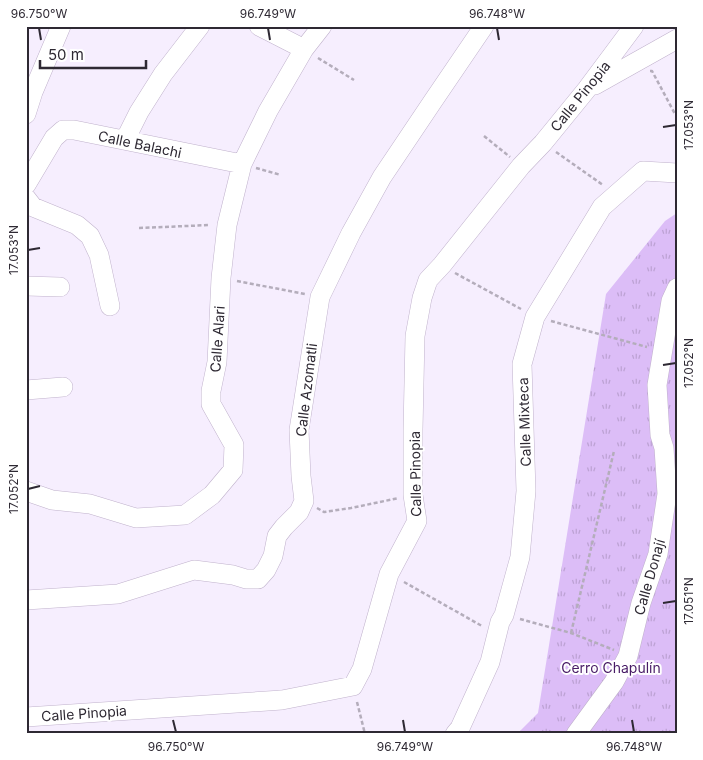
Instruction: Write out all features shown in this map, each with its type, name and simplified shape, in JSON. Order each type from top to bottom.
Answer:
[{"type":"street","points":[[26,114],[60,26]]},
{"type":"street","points":[[125,140],[138,112],[163,74],[200,26]]},
{"type":"street","points":[[259,26],[304,49]]},
{"type":"street","name":"Calle Alari","points":[[26,491],[52,500],[90,504],[136,518],[185,515],[212,495],[233,470],[234,444],[210,404],[218,362],[221,278],[227,225],[242,164],[268,111],[304,49],[322,26]]},
{"type":"street","name":"Calle Azomatli","points":[[304,501],[299,430],[320,297],[351,233],[382,177],[484,26]]},
{"type":"street","name":"Calle Pinopia","points":[[26,717],[282,700],[353,686],[362,669],[390,574],[417,521],[414,495],[413,430],[415,336],[422,298],[428,280],[587,89],[634,26]]},
{"type":"street","points":[[587,89],[677,39]]},
{"type":"street","points":[[617,50],[630,65]]},
{"type":"street","name":"Calle Balachi","points":[[26,185],[54,138],[63,130],[74,130],[242,164]]},
{"type":"street","name":"Calle Mixteca","points":[[455,734],[460,728],[490,662],[520,557],[526,491],[522,364],[535,317],[602,207],[643,171],[677,173]]},
{"type":"street","points":[[26,198],[33,207],[77,225],[90,236],[99,255],[110,306]]},
{"type":"street","points":[[26,286],[60,287]]},
{"type":"street","name":"Calle Donají","points":[[576,734],[614,682],[628,656],[641,603],[658,554],[668,494],[664,448],[669,437],[657,385],[670,301],[677,288]]},
{"type":"street","points":[[26,390],[63,386]]},
{"type":"street","points":[[26,600],[118,594],[194,570],[233,575],[246,579],[258,579],[266,570],[273,556],[277,536],[299,512],[304,501]]},
{"type":"path","points":[[304,49],[354,80]]},
{"type":"path","points":[[630,65],[652,72],[676,114]]},
{"type":"path","points":[[484,136],[521,166]]},
{"type":"path","points":[[543,143],[616,194]]},
{"type":"path","points":[[242,164],[281,175]]},
{"type":"path","points":[[139,228],[227,225]]},
{"type":"path","points":[[221,278],[320,297]]},
{"type":"path","points":[[571,633],[614,451]]},
{"type":"path","points":[[304,501],[324,512],[414,495]]},
{"type":"path","points":[[390,574],[497,633]]},
{"type":"path","points":[[504,615],[571,633],[628,656]]},
{"type":"path","points":[[353,686],[365,734]]},
{"type":"green space","name":"Cerro Chapulín","points":[[677,213],[677,734],[517,734],[538,713],[606,294],[665,221]]}]
